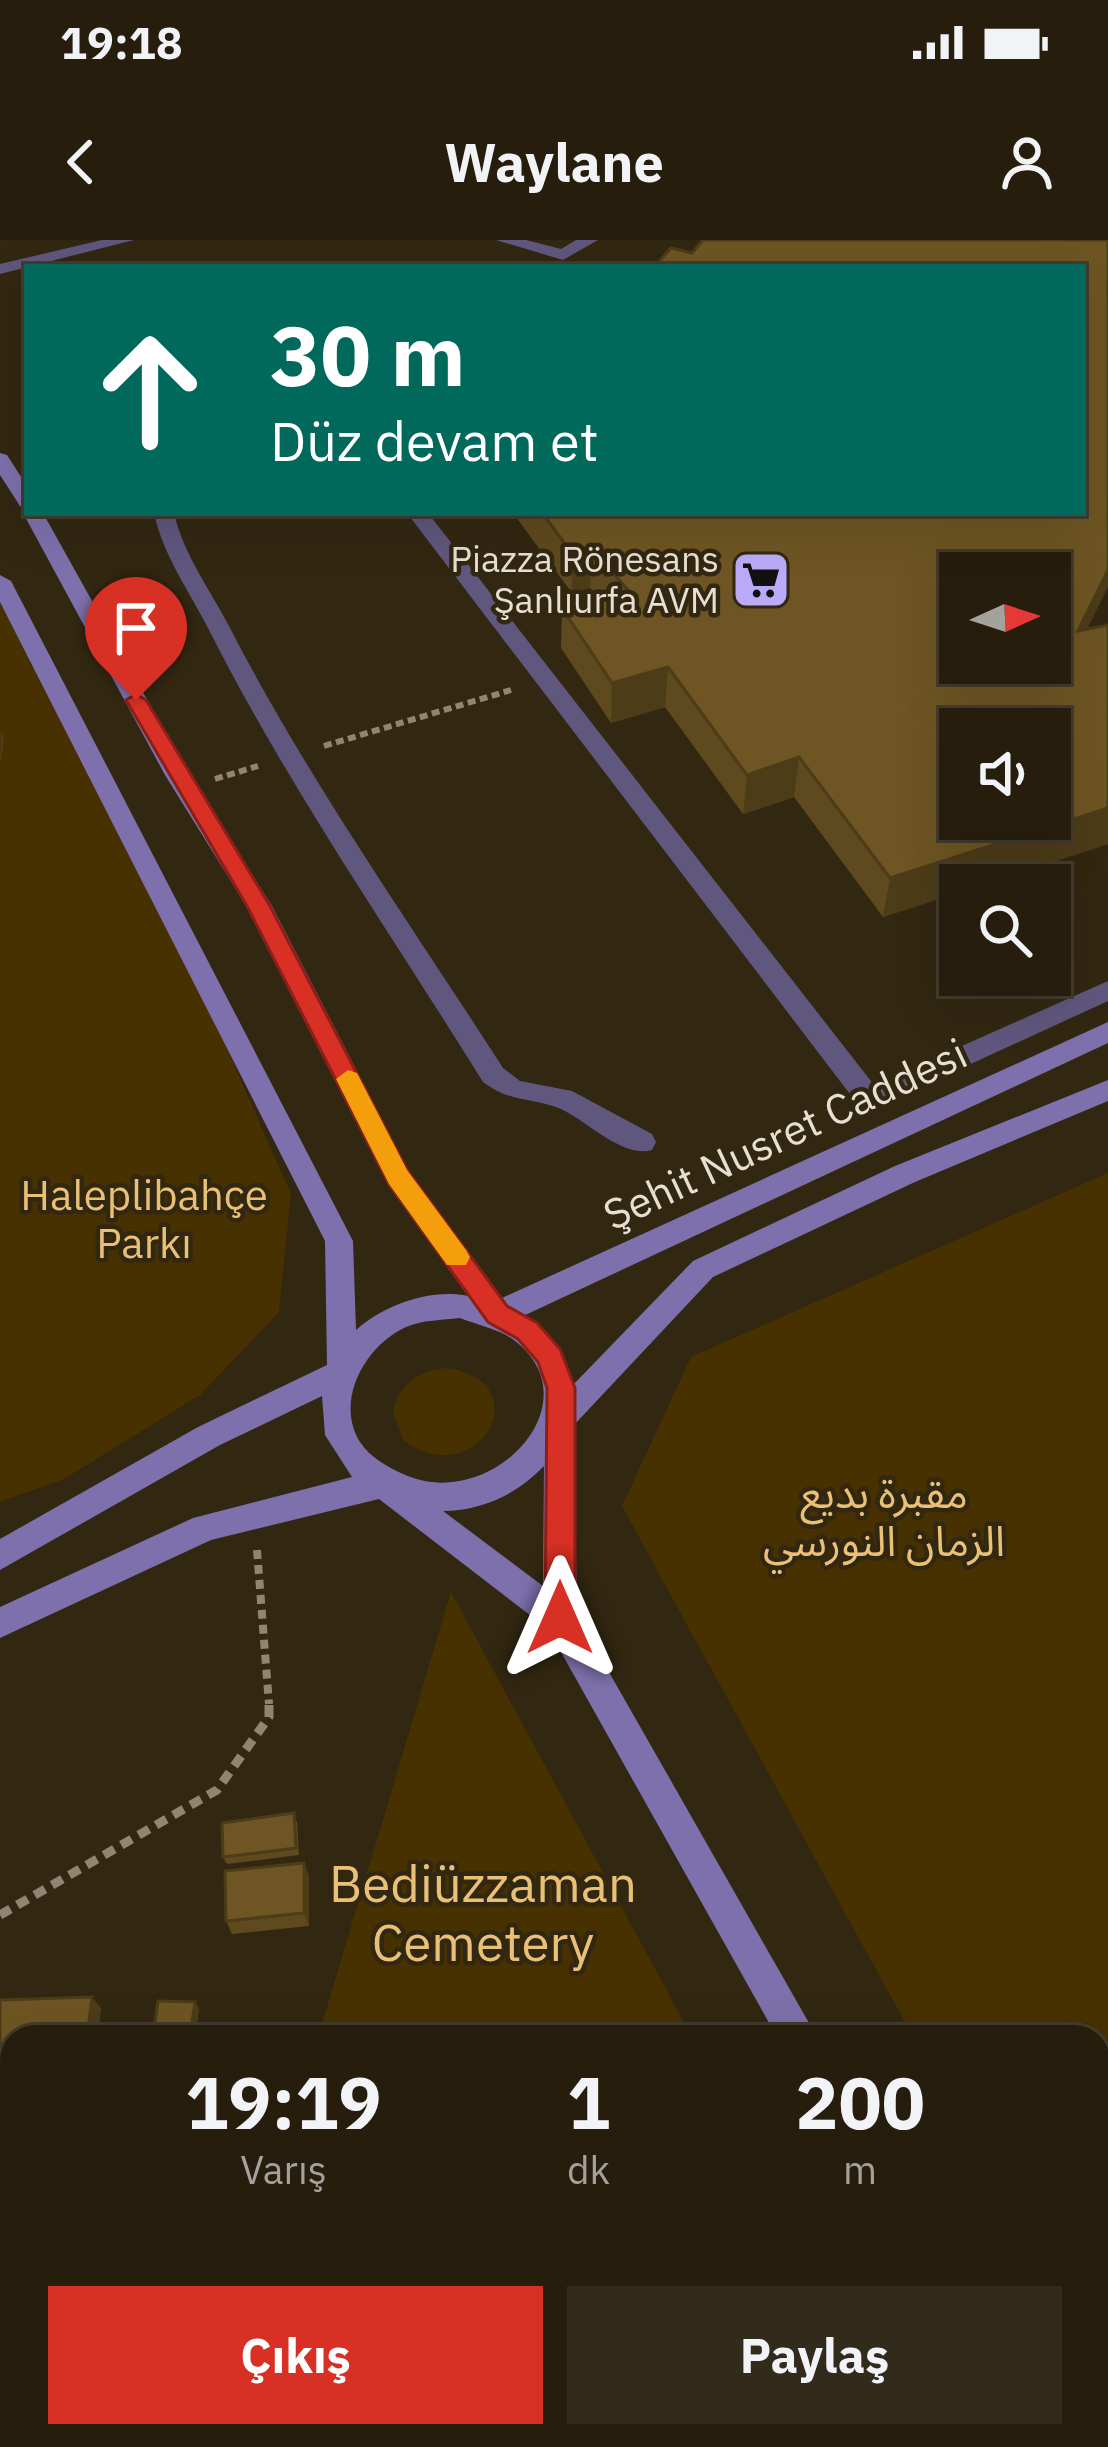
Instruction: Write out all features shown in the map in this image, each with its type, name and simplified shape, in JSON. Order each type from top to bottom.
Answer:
[{"type":"main road","points":[[0,459],[24,497]]},
{"type":"main road","points":[[35,516],[185,788],[259,906],[398,1177],[497,1314]]},
{"type":"main road","points":[[0,581],[339,1241],[342,1372],[334,1404],[340,1437],[358,1464],[560,1618],[791,2025]]},
{"type":"main road","name":"Şehit Nusret Caddesi","points":[[497,1314],[1108,1032]]},
{"type":"main road","name":"Şehit Nusret Caddesi","points":[[559,1421],[703,1269],[905,1174],[1108,1090]]},
{"type":"main road","points":[[0,1556],[209,1436],[342,1372],[360,1343],[388,1322],[461,1306],[497,1314],[528,1331],[550,1357],[561,1388],[560,1618]]},
{"type":"main road","points":[[0,1623],[204,1528],[254,1513],[384,1484],[417,1496],[454,1498],[490,1490],[522,1474],[545,1450],[559,1421]]},
{"type":"street","points":[[0,269],[125,240]]},
{"type":"street","points":[[505,240],[563,255],[589,240]]},
{"type":"street","points":[[165,516],[172,548],[292,756],[493,1075],[513,1090],[562,1098],[642,1142]]},
{"type":"street","points":[[419,516],[869,1099],[1108,990]]},
{"type":"path","points":[[185,788],[546,680]]},
{"type":"path","points":[[0,1915],[217,1790],[268,1717],[268,1654],[254,1513]]},
{"type":"green space","name":"Haleplibahçe Parkı","points":[[0,602],[156,888],[291,1194],[279,1312],[200,1395],[64,1479],[0,1502]]},
{"type":"green space","name":"مقبرة بديع الزمان النورسي","points":[[1108,1173],[1108,2025],[906,2025],[622,1506],[691,1357]]},
{"type":"green space","points":[[446,1368],[475,1377],[491,1393],[495,1411],[489,1430],[475,1445],[455,1454],[430,1454],[403,1440],[393,1412],[411,1381]]},
{"type":"green space","name":"Bediüzzaman Cemetery","points":[[451,1592],[686,2025],[322,2025]]},
{"type":"building","name":"Piazza Rönesans Şanlıurfa AVM","points":[[703,240],[1108,240],[1108,570],[1078,631],[1108,625],[1108,808],[1071,820],[1071,708],[939,708],[939,840],[1008,840],[890,878],[799,757],[747,775],[668,667],[612,683],[562,608],[628,590],[591,548],[572,553],[544,516],[1086,516],[1086,264],[657,264],[671,248],[692,253]]},
{"type":"building","points":[[294,1813],[296,1848],[223,1857],[222,1823]]},
{"type":"building","points":[[304,1863],[304,1913],[226,1921],[225,1871]]},
{"type":"building","points":[[92,1997],[88,2025],[0,2025],[0,2000]]},
{"type":"building","points":[[158,2001],[195,2002],[192,2025],[155,2025]]},
{"type":"slow traffic","points":[[348,1079],[398,1177],[456,1257]]},
{"type":"place","name":"Piazza Rönesans Şanlıurfa AVM","points":[[761,580]]},
{"type":"route","points":[[136,700],[177,776],[259,906],[398,1177],[497,1314],[528,1331],[550,1357],[561,1388],[560,1618]]}]
